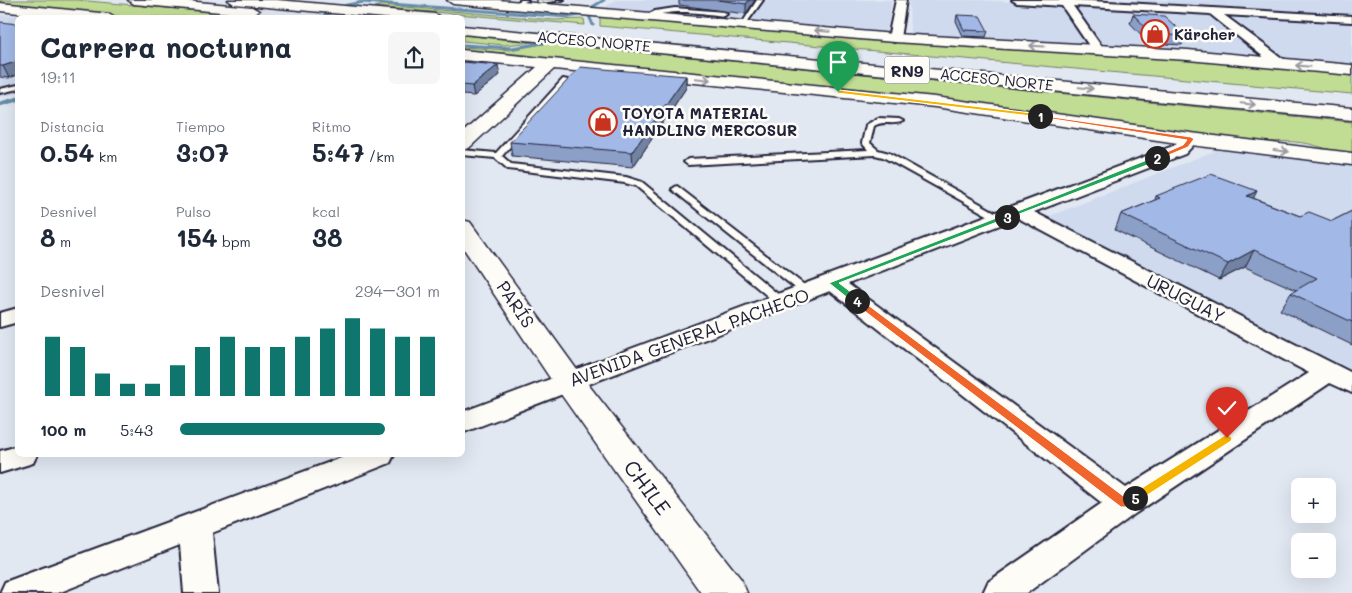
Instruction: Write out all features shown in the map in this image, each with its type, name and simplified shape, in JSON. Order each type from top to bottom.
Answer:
[{"type":"main road","points":[[134,0],[302,15]]},
{"type":"main road","points":[[234,0],[402,15]]},
{"type":"main road","points":[[453,0],[519,2],[572,10],[894,38],[1098,50],[1352,70]]},
{"type":"main road","points":[[0,7],[80,15]]},
{"type":"main road","points":[[0,12],[36,15]]},
{"type":"main road","name":"ACCESO NORTE","points":[[465,20],[1352,101]]},
{"type":"main road","name":"ACCESO NORTE","points":[[465,30],[1352,114]]},
{"type":"main road","points":[[465,51],[531,57],[550,64]]},
{"type":"main road","points":[[465,55],[945,103],[1191,139],[1352,159]]},
{"type":"main road","points":[[465,141],[550,64]]},
{"type":"main road","name":"PARÍS","points":[[467,240],[570,382]]},
{"type":"main road","name":"CHILE","points":[[570,382],[726,593]]},
{"type":"street","points":[[894,38],[901,0]]},
{"type":"street","points":[[1017,0],[1064,1],[1352,19]]},
{"type":"street","points":[[1198,0],[1281,64]]},
{"type":"street","points":[[1064,1],[1098,50]]},
{"type":"street","name":"AVENIDA GENERAL PACHECO","points":[[465,422],[808,293],[1179,150],[1191,139]]},
{"type":"street","name":"URUGUAY","points":[[1011,215],[1341,378]]},
{"type":"street","points":[[833,283],[1125,504]]},
{"type":"street","points":[[0,320],[15,316]]},
{"type":"street","points":[[1000,593],[1125,504],[1341,378]]},
{"type":"street","points":[[0,462],[16,457]]},
{"type":"street","points":[[17,593],[375,457]]},
{"type":"street","points":[[195,526],[202,593]]},
{"type":"lane","points":[[539,1],[561,0]]},
{"type":"lane","points":[[743,24],[760,0]]},
{"type":"lane","points":[[648,16],[657,11],[668,10],[724,14]]},
{"type":"lane","points":[[497,156],[565,80]]},
{"type":"lane","points":[[0,91],[15,88]]},
{"type":"lane","points":[[875,152],[866,142],[870,125],[878,120],[899,121]]},
{"type":"lane","points":[[465,152],[497,156],[508,166],[626,180],[639,184],[781,302]]},
{"type":"lane","points":[[688,162],[875,152],[886,155],[1011,215]]},
{"type":"lane","points":[[677,189],[808,293]]},
{"type":"shaded area","points":[[615,0],[892,0],[887,30],[883,32],[605,8]]},
{"type":"shaded area","points":[[909,0],[978,0],[1074,5],[1071,0],[1352,0],[1352,66],[1292,59],[910,34]]},
{"type":"shaded area","points":[[0,15],[15,16],[15,93],[0,97]]},
{"type":"shaded area","points":[[1217,150],[1352,166],[1352,370],[1047,217]]},
{"type":"green space","points":[[0,0],[76,0],[247,15],[108,15],[0,3]]},
{"type":"green space","points":[[382,5],[554,20],[584,19],[585,25],[375,7]]},
{"type":"green space","points":[[600,14],[1094,50],[1352,72],[1352,94],[600,26]]},
{"type":"green space","points":[[465,35],[534,42],[505,45],[465,41]]},
{"type":"green space","points":[[547,43],[1352,122],[1352,154],[1293,142],[1253,143],[552,61],[527,55],[465,50],[465,47],[510,50]]},
{"type":"building","points":[[719,0],[749,0],[746,4]]},
{"type":"building","points":[[1133,14],[1164,16],[1186,36],[1152,34]]},
{"type":"building","points":[[957,15],[980,16],[988,31],[964,30]]},
{"type":"building","points":[[0,22],[15,24],[15,62],[0,66]]},
{"type":"building","points":[[465,62],[498,65],[472,86],[465,85]]},
{"type":"building","name":"TOYOTA MATERIAL HANDLING MERCOSUR","points":[[580,67],[686,76],[632,152],[510,142]]},
{"type":"building","points":[[1211,174],[1257,191],[1247,196],[1300,216],[1309,212],[1332,221],[1352,211],[1352,322],[1291,293],[1317,278],[1254,250],[1228,264],[1121,214],[1160,198],[1156,196]]},
{"type":"waterway","points":[[584,12],[604,0]]},
{"type":"waterway","points":[[325,15],[347,5],[363,2],[569,17],[584,12]]},
{"type":"waterway","points":[[584,12],[589,16],[593,25]]},
{"type":"waterway","points":[[465,45],[512,48],[543,43]]},
{"type":"waterway","points":[[0,104],[15,100]]},
{"type":"place","name":"Kärcher","points":[[1155,34]]},
{"type":"place","name":"TOYOTA MATERIAL HANDLING MERCOSUR","points":[[603,122]]},
{"type":"route","points":[[838,92],[1012,111],[1191,139],[1186,146],[1179,150],[833,283],[1125,504],[1227,438]]}]
